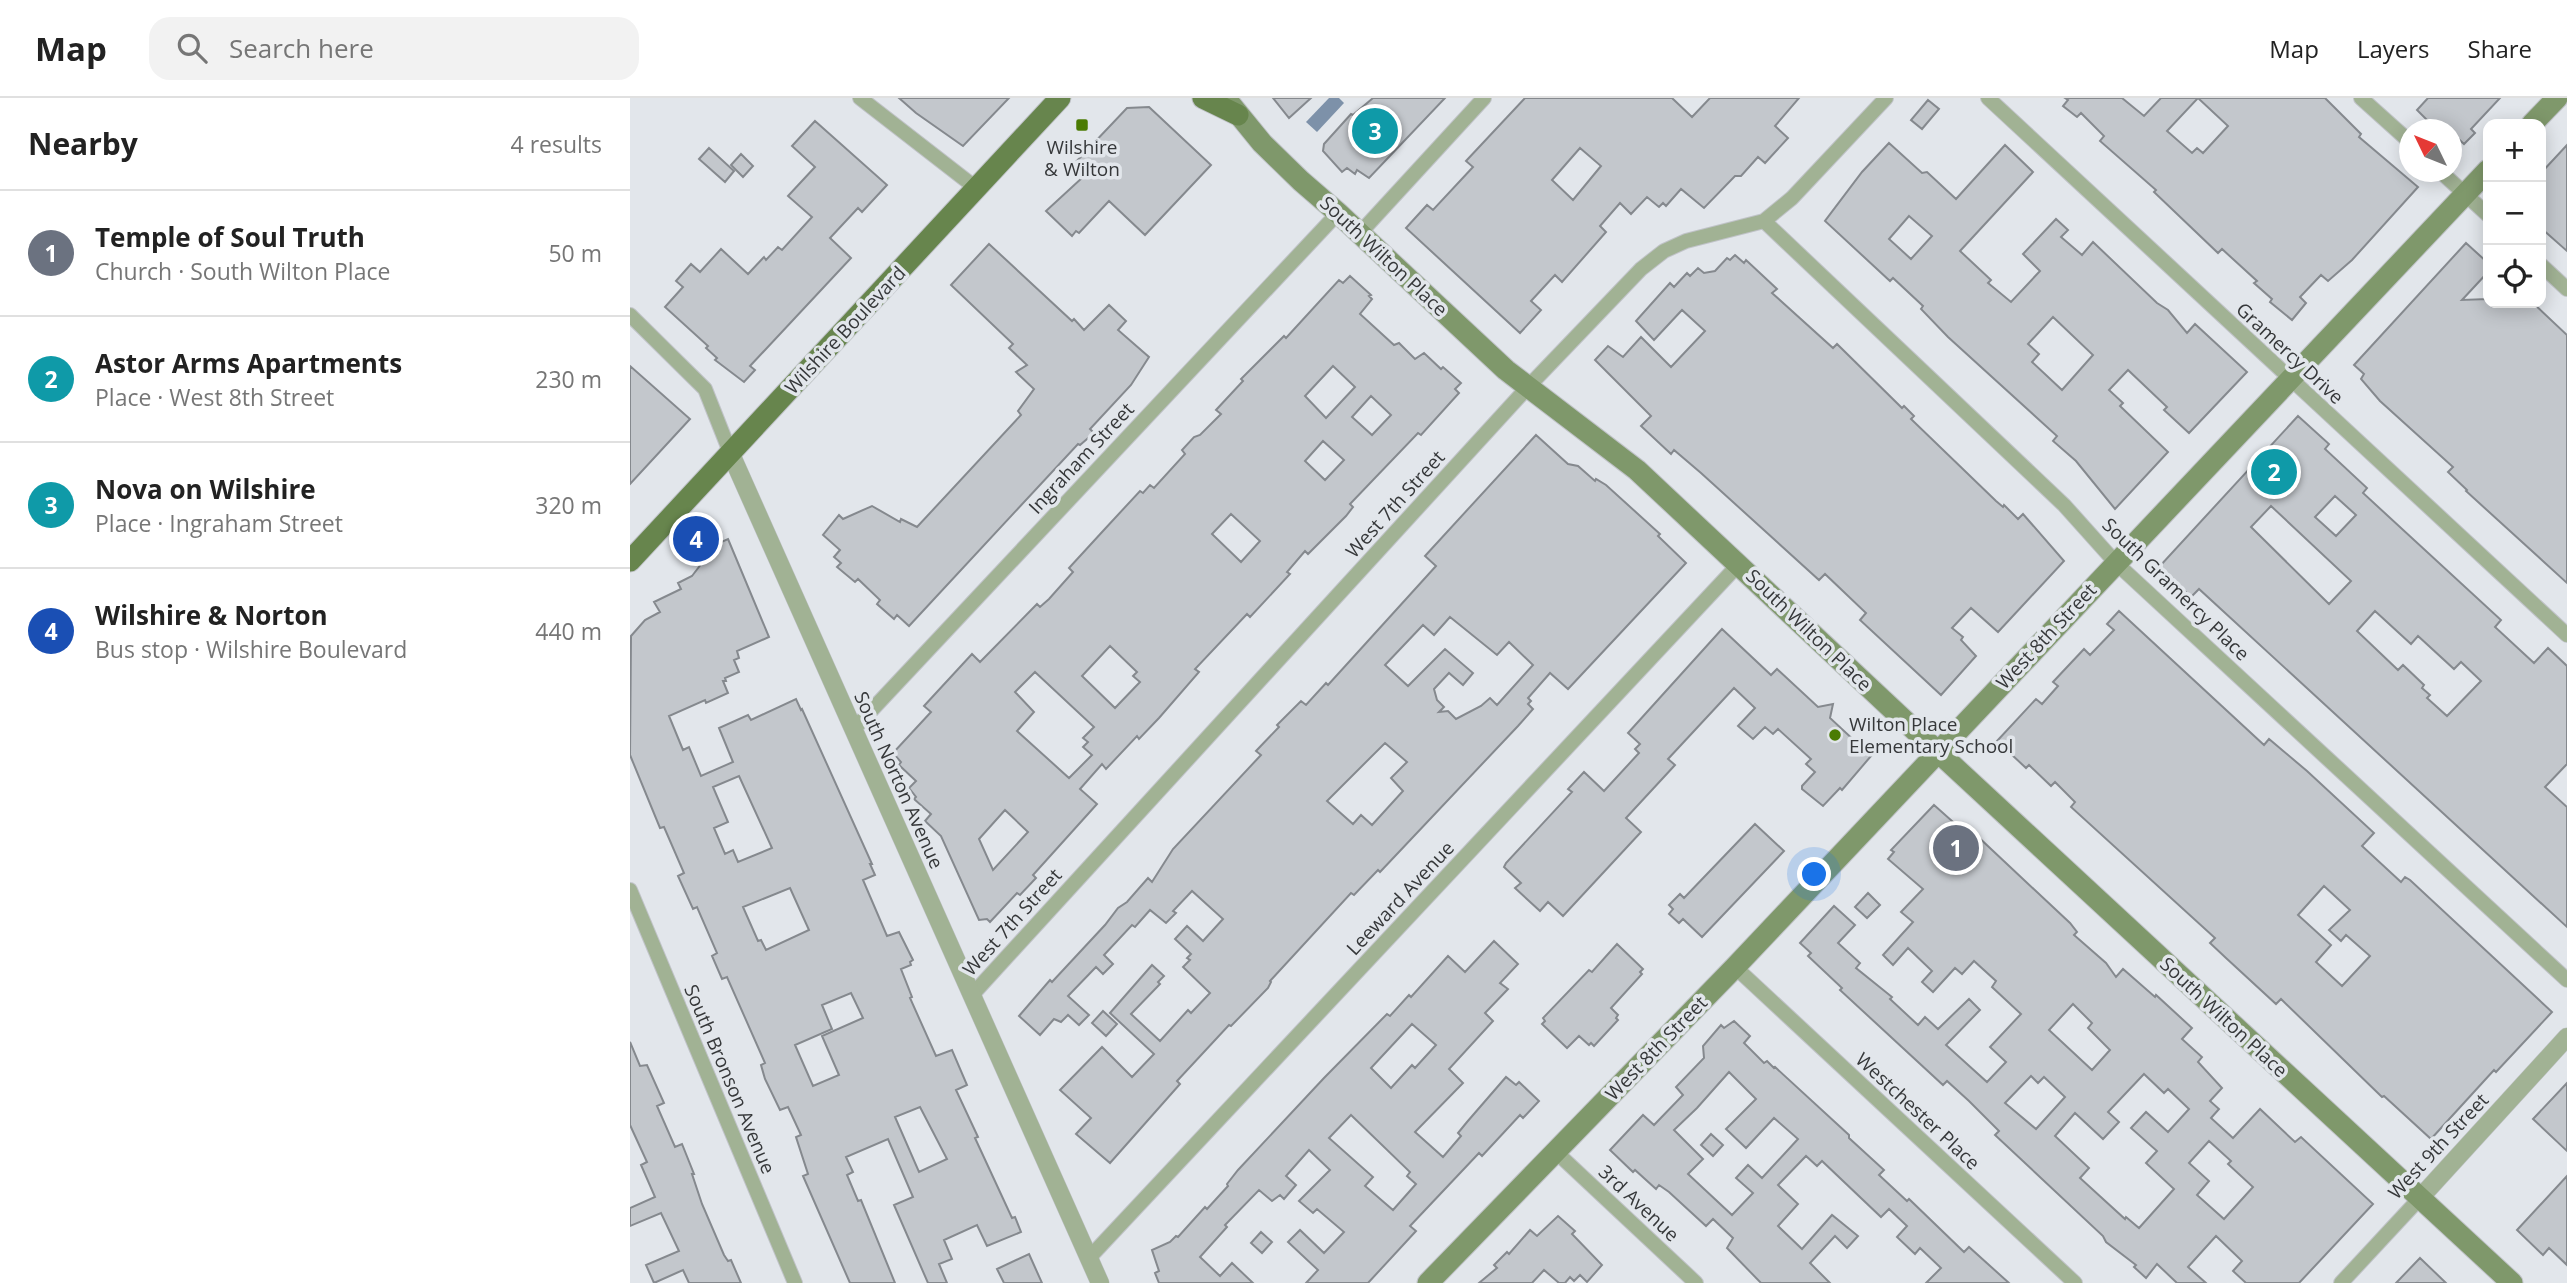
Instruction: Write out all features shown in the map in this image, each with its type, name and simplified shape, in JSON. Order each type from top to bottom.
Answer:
[{"type":"main road","name":"Wilshire Boulevard","points":[[630,561],[1060,98]]},
{"type":"main road","points":[[1203,98],[1232,107]]},
{"type":"main road","points":[[2537,119],[2557,98]]},
{"type":"main road","name":"South Wilton Place","points":[[1232,107],[1301,181],[1506,370],[1627,461],[2512,1283]]},
{"type":"main road","name":"West 8th Street","points":[[1428,1283],[1735,967],[2483,175]]},
{"type":"street","points":[[860,98],[976,188]]},
{"type":"street","points":[[1360,233],[1484,98]]},
{"type":"street","name":"West 7th Street","points":[[972,995],[1528,387],[1641,269],[1664,251],[1686,241],[1764,221],[1791,198],[1886,98]]},
{"type":"street","name":"Gramercy Drive","points":[[1987,98],[2567,635]]},
{"type":"street","points":[[2361,98],[2399,132]]},
{"type":"street","points":[[2452,182],[2483,210]]},
{"type":"street","name":"Ingraham Street","points":[[853,730],[1338,213]]},
{"type":"street","name":"South Gramercy Place","points":[[1764,221],[2064,505],[2116,563],[2567,980]]},
{"type":"street","points":[[2546,270],[2567,289]]},
{"type":"street","name":"South Norton Avenue","points":[[630,315],[705,389],[730,452],[1100,1283]]},
{"type":"street","name":"Leeward Avenue","points":[[1089,1258],[1739,564]]},
{"type":"street","name":"South Bronson Avenue","points":[[630,890],[795,1283]]},
{"type":"street","name":"Westchester Place","points":[[1735,967],[2075,1283]]},
{"type":"street","name":"West 9th Street","points":[[2341,1283],[2567,1037]]},
{"type":"street","name":"3rd Avenue","points":[[1556,1152],[1696,1283]]},
{"type":"water","points":[[1329,98],[1339,98],[1344,103],[1317,132],[1306,122]]},
{"type":"building","points":[[899,98],[1009,98],[963,146]]},
{"type":"building","points":[[1273,98],[1311,98],[1289,118]]},
{"type":"building","points":[[1373,98],[1445,98],[1369,178],[1357,170],[1355,174],[1347,168],[1342,172],[1323,151],[1324,144],[1351,114]]},
{"type":"building","points":[[1525,98],[1672,98],[1692,117],[1710,98],[1799,98],[1775,126],[1788,138],[1765,163],[1758,157],[1741,176],[1735,176],[1704,208],[1681,189],[1666,206],[1663,203],[1659,207],[1647,197],[1631,214],[1620,203],[1600,226],[1606,232],[1562,282],[1555,275],[1531,301],[1541,310],[1520,333],[1406,228],[1427,205],[1433,210],[1473,167],[1466,161]],"holes":[[[1580,148],[1601,166],[1573,200],[1552,180]]]},
{"type":"building","points":[[2065,98],[2122,98],[2144,116],[2161,98],[2198,98],[2325,98],[2361,134],[2359,137],[2399,171],[2399,182],[2412,182],[2418,187],[2352,260],[2328,281],[2321,275],[2300,297],[2306,303],[2292,320],[2270,302],[2272,299],[2254,283],[2257,281],[2222,249],[2218,253],[2154,192],[2156,190],[2100,141],[2104,136],[2081,113],[2077,117],[2063,106],[2068,100]],"holes":[[[2198,98],[2228,126],[2203,153],[2197,148],[2192,153],[2167,131]]]},
{"type":"building","points":[[2428,98],[2500,98],[2471,129],[2475,133],[2464,144],[2462,119],[2426,119],[2417,110]]},
{"type":"building","points":[[1928,100],[1939,109],[1922,129],[1911,120]]},
{"type":"building","points":[[1149,107],[1211,165],[1145,235],[1109,201],[1079,233],[1076,231],[1072,236],[1046,211],[1083,177],[1072,166],[1127,108]]},
{"type":"building","points":[[815,121],[887,185],[862,212],[858,208],[830,238],[851,258],[750,366],[755,370],[744,382],[715,360],[717,358],[706,348],[708,346],[665,307],[683,287],[676,281],[691,264],[700,272],[721,249],[748,274],[778,247],[782,250],[812,217],[788,196],[815,167],[792,146]]},
{"type":"building","points":[[1889,143],[1922,173],[1927,172],[1956,199],[2005,145],[2033,172],[1960,251],[1991,280],[1988,283],[2011,302],[2040,271],[2023,254],[2056,219],[2068,230],[2061,237],[2082,255],[2093,242],[2157,303],[2168,310],[2187,333],[2195,324],[2247,372],[2189,433],[2164,410],[2167,407],[2128,370],[2109,390],[2123,403],[2120,406],[2168,452],[2115,509],[2076,461],[2053,441],[2057,436],[1948,337],[1921,309],[1923,306],[1893,278],[1890,281],[1825,221],[1862,172]],"holes":[[[1909,216],[1932,236],[1911,259],[1889,239]],[[2053,317],[2093,355],[2062,390],[2032,362],[2039,354],[2028,344]]]},
{"type":"building","points":[[2567,145],[2567,251],[2546,232],[2546,168]]},
{"type":"building","points":[[709,148],[734,171],[725,182],[699,159]]},
{"type":"building","points":[[741,154],[753,166],[743,177],[731,165]]},
{"type":"building","points":[[2466,243],[2483,258],[2483,277],[2462,300],[2483,299],[2483,308],[2538,308],[2567,335],[2567,583],[2466,491],[2448,472],[2453,467],[2380,401],[2361,379],[2364,374],[2354,365]]},
{"type":"building","points":[[989,244],[1084,330],[1109,305],[1126,321],[1118,330],[1149,357],[1131,385],[1090,429],[1094,433],[1078,444],[909,626],[897,615],[894,619],[877,604],[880,600],[858,579],[855,582],[837,567],[841,563],[834,557],[840,550],[823,535],[839,515],[843,519],[872,506],[900,522],[901,519],[917,527],[1021,415],[1018,411],[1034,389],[1016,372],[1027,365],[1009,348],[1013,344],[951,285]]},
{"type":"building","points":[[1735,255],[1744,263],[1746,260],[1777,289],[1772,293],[1833,348],[1837,344],[1902,408],[1904,406],[1914,416],[1911,419],[1996,501],[2018,519],[2023,514],[2064,561],[1998,632],[1971,608],[1952,628],[1963,637],[1961,640],[1976,656],[1941,695],[1860,620],[1866,613],[1825,574],[1819,580],[1701,473],[1674,450],[1671,454],[1641,426],[1651,416],[1595,360],[1608,346],[1623,357],[1641,337],[1671,367],[1705,331],[1682,310],[1654,340],[1636,321],[1670,283],[1674,287],[1687,273],[1690,276],[1698,268],[1704,273],[1715,271],[1727,258],[1730,260]]},
{"type":"building","points":[[1350,276],[1371,295],[1369,296],[1372,299],[1360,314],[1394,345],[1399,343],[1415,359],[1424,353],[1441,369],[1443,367],[1461,383],[1455,389],[1459,393],[1421,435],[1418,433],[1350,504],[1353,507],[1346,516],[1308,554],[1305,551],[1287,572],[1290,574],[1250,617],[1247,614],[1195,669],[1199,672],[1139,739],[1137,736],[1106,769],[1102,764],[1080,789],[1097,804],[1033,875],[1036,878],[1020,895],[1017,893],[990,922],[987,919],[979,920],[941,836],[925,821],[931,814],[914,799],[916,797],[909,788],[916,781],[899,765],[901,762],[893,753],[931,712],[924,706],[972,654],[980,662],[1037,604],[1040,607],[1049,599],[1073,572],[1069,568],[1140,491],[1143,493],[1150,485],[1154,488],[1185,454],[1182,450],[1221,414],[1216,410],[1243,381],[1241,379],[1284,336],[1286,338],[1339,280],[1343,283]],"holes":[[[1333,366],[1355,387],[1326,418],[1305,396]],[[1371,396],[1391,415],[1372,435],[1352,417]],[[1323,441],[1344,460],[1325,480],[1305,461]],[[1231,514],[1260,541],[1241,562],[1212,534]],[[1110,646],[1137,672],[1133,676],[1140,682],[1115,708],[1082,676]],[[1035,672],[1094,727],[1083,738],[1088,742],[1083,747],[1092,755],[1069,778],[1017,731],[1034,712],[1015,692]],[[1005,810],[1028,832],[993,870],[979,839]]]},
{"type":"building","points":[[630,366],[690,419],[630,484]]},
{"type":"building","points":[[2298,416],[2329,444],[2325,449],[2367,488],[2363,493],[2501,620],[2495,627],[2534,663],[2548,648],[2567,666],[2567,764],[2545,787],[2567,807],[2567,927],[2199,589],[2191,597],[2180,587],[2178,589],[2159,567]],"holes":[[[2335,496],[2356,515],[2336,536],[2315,517]],[[2271,506],[2351,581],[2329,604],[2251,527]],[[2375,611],[2411,644],[2418,636],[2454,669],[2461,662],[2481,681],[2447,716],[2427,698],[2430,695],[2422,688],[2424,685],[2403,665],[2398,670],[2357,631]]]},
{"type":"building","points":[[1536,435],[1568,464],[1578,466],[1595,481],[1596,479],[1606,485],[1660,534],[1658,536],[1686,563],[1568,689],[1550,673],[1528,698],[1531,701],[1528,704],[1533,709],[1518,726],[1380,872],[1378,870],[1354,895],[1351,893],[1270,981],[1268,988],[1177,1081],[1180,1084],[1110,1163],[1076,1134],[1091,1118],[1060,1090],[1102,1047],[1132,1077],[1154,1054],[1110,1013],[1152,965],[1164,976],[1158,982],[1160,984],[1131,1014],[1160,1041],[1188,1010],[1191,1013],[1210,993],[1183,967],[1190,960],[1187,958],[1191,954],[1175,939],[1187,926],[1203,941],[1223,919],[1192,891],[1173,911],[1176,913],[1166,923],[1150,910],[1104,955],[1113,964],[1103,974],[1096,967],[1068,996],[1089,1015],[1079,1025],[1068,1015],[1061,1022],[1054,1019],[1040,1035],[1019,1016],[1118,908],[1127,902],[1148,878],[1152,882],[1173,849],[1261,755],[1256,751],[1279,727],[1277,725],[1301,701],[1306,705],[1326,683],[1328,685],[1436,566],[1425,556]],"holes":[[[1450,617],[1497,655],[1509,642],[1533,665],[1497,705],[1490,698],[1456,719],[1448,711],[1439,712],[1444,707],[1437,700],[1434,689],[1449,673],[1463,685],[1473,673],[1445,649],[1408,686],[1385,665],[1423,625],[1434,635]],[[1385,743],[1407,762],[1391,778],[1403,791],[1372,825],[1361,815],[1353,824],[1327,801]]]},
{"type":"building","points":[[728,539],[769,637],[737,651],[739,658],[734,660],[739,672],[723,681],[728,693],[669,716],[683,750],[689,747],[701,776],[733,762],[719,728],[748,715],[751,720],[796,699],[802,709],[872,864],[875,875],[863,880],[887,936],[899,932],[913,960],[911,965],[901,969],[912,997],[910,998],[936,1056],[952,1050],[967,1085],[956,1090],[978,1137],[975,1138],[1021,1232],[987,1246],[977,1225],[944,1240],[952,1259],[939,1264],[947,1283],[928,1283],[894,1205],[913,1197],[888,1139],[846,1157],[853,1172],[847,1175],[858,1201],[861,1200],[895,1283],[850,1283],[803,1176],[808,1174],[796,1137],[801,1135],[788,1107],[780,1110],[765,1079],[761,1065],[765,1063],[727,977],[722,979],[712,956],[717,953],[697,907],[693,909],[678,876],[684,873],[664,827],[660,828],[630,755],[631,636],[645,620],[660,612],[654,602],[681,589],[678,583],[692,576],[711,550],[710,547]],"holes":[[[739,776],[772,848],[738,862],[733,850],[725,854],[714,828],[728,822],[713,787]],[[790,888],[809,930],[766,950],[761,940],[758,941],[743,907]],[[851,993],[863,1018],[822,1036],[839,1075],[813,1086],[795,1045],[832,1029],[822,1005]],[[920,1107],[947,1159],[919,1172],[895,1117]]]},
{"type":"building","points":[[2119,611],[2264,745],[2269,739],[2307,771],[2374,833],[2362,846],[2401,882],[2405,877],[2410,880],[2552,1012],[2431,1139],[2382,1097],[2281,999],[2276,1004],[2210,943],[2215,938],[2071,807],[2075,802],[2055,782],[2051,786],[2029,765],[2026,768],[1997,741],[2036,699],[2042,704],[2058,686],[2053,682],[2084,649],[2090,655],[2114,630],[2107,624]],"holes":[[[2324,886],[2350,910],[2329,930],[2341,941],[2346,935],[2370,956],[2342,986],[2316,962],[2331,945],[2298,915]]]},
{"type":"building","points":[[1722,629],[1771,675],[1777,669],[1818,707],[1833,704],[1830,718],[1871,756],[1842,790],[1840,788],[1823,806],[1802,789],[1815,772],[1806,764],[1811,759],[1778,729],[1773,734],[1765,727],[1753,739],[1738,726],[1755,708],[1734,688],[1668,759],[1675,765],[1626,818],[1641,832],[1563,916],[1548,902],[1540,911],[1515,888],[1521,883],[1504,867],[1506,863],[1572,792],[1568,789],[1584,772],[1604,791],[1639,753],[1635,749],[1640,744],[1628,733]]},
{"type":"building","points":[[1934,805],[1971,838],[1975,834],[2070,923],[2077,932],[2074,935],[2106,963],[2116,977],[2123,969],[2192,1028],[2182,1039],[2202,1057],[2198,1062],[2222,1088],[2210,1101],[2219,1109],[2211,1118],[2233,1138],[2260,1109],[2295,1142],[2301,1137],[2373,1204],[2299,1283],[2246,1283],[2233,1271],[2242,1261],[2216,1236],[2188,1267],[2206,1283],[2177,1283],[2157,1264],[2146,1278],[2134,1267],[2136,1265],[2106,1242],[2103,1236],[1995,1135],[1999,1131],[1969,1101],[1947,1081],[1943,1085],[1840,990],[1842,988],[1808,956],[1811,953],[1800,943],[1834,906],[1855,925],[1838,943],[1860,963],[1856,968],[1892,997],[1890,999],[1918,1025],[1925,1017],[1938,1029],[1969,999],[1980,1010],[1946,1045],[1987,1082],[2006,1062],[1990,1047],[2021,1014],[1992,987],[1996,981],[1974,961],[1962,974],[1955,968],[1933,992],[1922,982],[1932,971],[1908,948],[1893,965],[1883,955],[1913,922],[1901,912],[1923,889],[1888,859],[1894,852],[1891,850]],"holes":[[[2073,1004],[2092,1023],[2088,1028],[2110,1050],[2092,1070],[2049,1030]],[[2144,1074],[2164,1093],[2168,1089],[2189,1109],[2168,1132],[2146,1112],[2131,1128],[2157,1151],[2146,1163],[2174,1189],[2139,1228],[2126,1217],[2125,1219],[2080,1178],[2089,1168],[2055,1136],[2075,1113],[2103,1139],[2119,1122],[2108,1112]],[[2031,1076],[2038,1083],[2044,1077],[2065,1097],[2036,1129],[2005,1103]],[[2209,1141],[2231,1161],[2228,1164],[2253,1187],[2224,1219],[2197,1195],[2209,1181],[2189,1163]]]},
{"type":"building","points":[[1755,824],[1784,851],[1702,937],[1683,919],[1679,923],[1669,914],[1673,909],[1669,905],[1680,894],[1684,898]]},
{"type":"building","points":[[1868,893],[1880,905],[1867,918],[1855,907]]},
{"type":"building","points":[[1494,941],[1518,964],[1500,983],[1508,989],[1485,1013],[1493,1021],[1449,1069],[1463,1083],[1415,1132],[1443,1157],[1461,1136],[1458,1133],[1506,1077],[1516,1085],[1519,1082],[1539,1101],[1523,1118],[1520,1115],[1482,1156],[1479,1153],[1410,1226],[1416,1231],[1368,1283],[1306,1283],[1318,1270],[1288,1242],[1300,1230],[1324,1253],[1344,1232],[1317,1209],[1313,1213],[1299,1201],[1330,1170],[1309,1150],[1286,1176],[1296,1185],[1284,1199],[1280,1195],[1272,1201],[1259,1190],[1225,1225],[1227,1227],[1200,1257],[1220,1276],[1232,1263],[1253,1283],[1159,1283],[1155,1273],[1159,1271],[1152,1250],[1178,1237],[1205,1207],[1207,1209],[1228,1186],[1238,1170],[1324,1078],[1387,1014],[1390,1016],[1409,995],[1411,997],[1448,956],[1465,972]],"holes":[[[1412,1024],[1436,1045],[1415,1068],[1412,1065],[1391,1088],[1371,1068]],[[1351,1115],[1410,1172],[1407,1176],[1416,1184],[1393,1210],[1365,1186],[1373,1177],[1329,1138]]]},
{"type":"building","points":[[1617,944],[1643,969],[1640,972],[1642,974],[1611,1008],[1618,1015],[1618,1020],[1594,1046],[1579,1036],[1567,1048],[1542,1024],[1545,1021],[1543,1018],[1589,970],[1592,972]]},
{"type":"building","points":[[1103,1011],[1117,1024],[1106,1036],[1092,1023]]},
{"type":"building","points":[[1734,1021],[1750,1036],[1744,1043],[1764,1063],[1767,1061],[1775,1067],[1849,1135],[1849,1138],[1884,1170],[1879,1175],[1907,1201],[1909,1199],[1964,1252],[1969,1247],[2009,1283],[1926,1283],[1941,1268],[1920,1248],[1915,1254],[1897,1237],[1907,1226],[1889,1209],[1881,1217],[1822,1161],[1817,1166],[1806,1156],[1778,1185],[1798,1204],[1778,1226],[1802,1249],[1832,1215],[1858,1236],[1847,1248],[1835,1236],[1810,1263],[1830,1283],[1761,1283],[1727,1248],[1733,1238],[1713,1219],[1706,1226],[1669,1192],[1659,1185],[1656,1189],[1635,1170],[1633,1172],[1610,1150],[1643,1115],[1654,1125],[1683,1095],[1676,1087],[1704,1058],[1703,1046],[1721,1025],[1724,1028]],"holes":[[[1729,1072],[1756,1099],[1726,1129],[1746,1148],[1774,1118],[1798,1139],[1762,1178],[1748,1165],[1736,1178],[1753,1193],[1732,1215],[1688,1174],[1703,1159],[1674,1130]]]},
{"type":"building","points":[[630,1042],[640,1066],[647,1065],[664,1103],[657,1106],[675,1147],[682,1144],[702,1204],[724,1255],[728,1261],[731,1260],[741,1283],[689,1283],[683,1270],[654,1283],[646,1265],[679,1251],[661,1213],[630,1226],[630,1208],[655,1197],[641,1165],[647,1162],[630,1125]]},
{"type":"building","points":[[2567,1083],[2567,1151],[2533,1119]]},
{"type":"building","points":[[1711,1134],[1723,1145],[1713,1156],[1701,1145]]},
{"type":"building","points":[[2567,1176],[2567,1265],[2549,1248],[2543,1255],[2517,1230]]},
{"type":"building","points":[[1558,1216],[1575,1231],[1572,1234],[1602,1265],[1587,1282],[1580,1275],[1574,1281],[1570,1277],[1565,1283],[1559,1283],[1544,1270],[1532,1283],[1479,1283],[1497,1268],[1494,1265],[1507,1252],[1509,1254],[1530,1230],[1537,1236]]},
{"type":"building","points":[[1261,1232],[1272,1242],[1262,1253],[1251,1243]]},
{"type":"building","points":[[1029,1254],[1042,1283],[1004,1283],[997,1269]]},
{"type":"building","points":[[2420,1258],[2446,1283],[2396,1283]]},
{"type":"place","name":"Wilshire & Wilton","points":[[1082,125]]},
{"type":"place","name":"Nova on Wilshire","points":[[1375,131]]},
{"type":"place","name":"Astor Arms Apartments","points":[[2274,472]]},
{"type":"place","name":"Wilshire & Norton","points":[[696,539]]},
{"type":"place","name":"Wilton Place Elementary School","points":[[1835,735]]},
{"type":"place","name":"Temple of Soul Truth","points":[[1956,848]]}]
